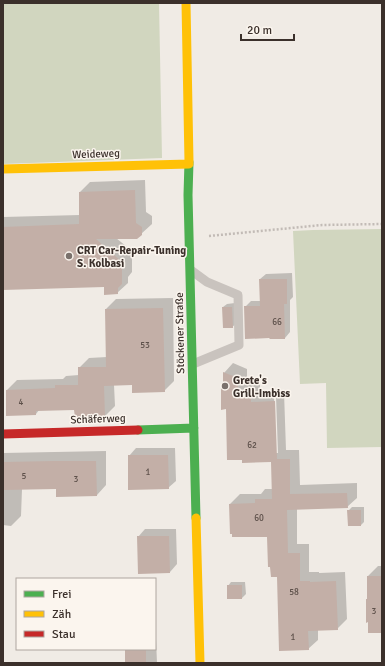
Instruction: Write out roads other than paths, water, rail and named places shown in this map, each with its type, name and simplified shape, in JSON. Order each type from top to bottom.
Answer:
[{"type":"main road","name":"Stöckener Straße","points":[[186,3],[189,164],[188,195],[200,663]]},
{"type":"main road","name":"Weideweg","points":[[3,169],[189,164]]},
{"type":"main road","name":"Schäferweg","points":[[3,434],[194,428]]},
{"type":"lane","points":[[191,270],[207,282],[238,294],[239,345],[193,364]]},
{"type":"place","name":"CRT Car-Repair-Tuning S. Kolbasi","points":[[69,256]]},
{"type":"place","name":"Grete's Grill-Imbiss","points":[[225,386]]}]
